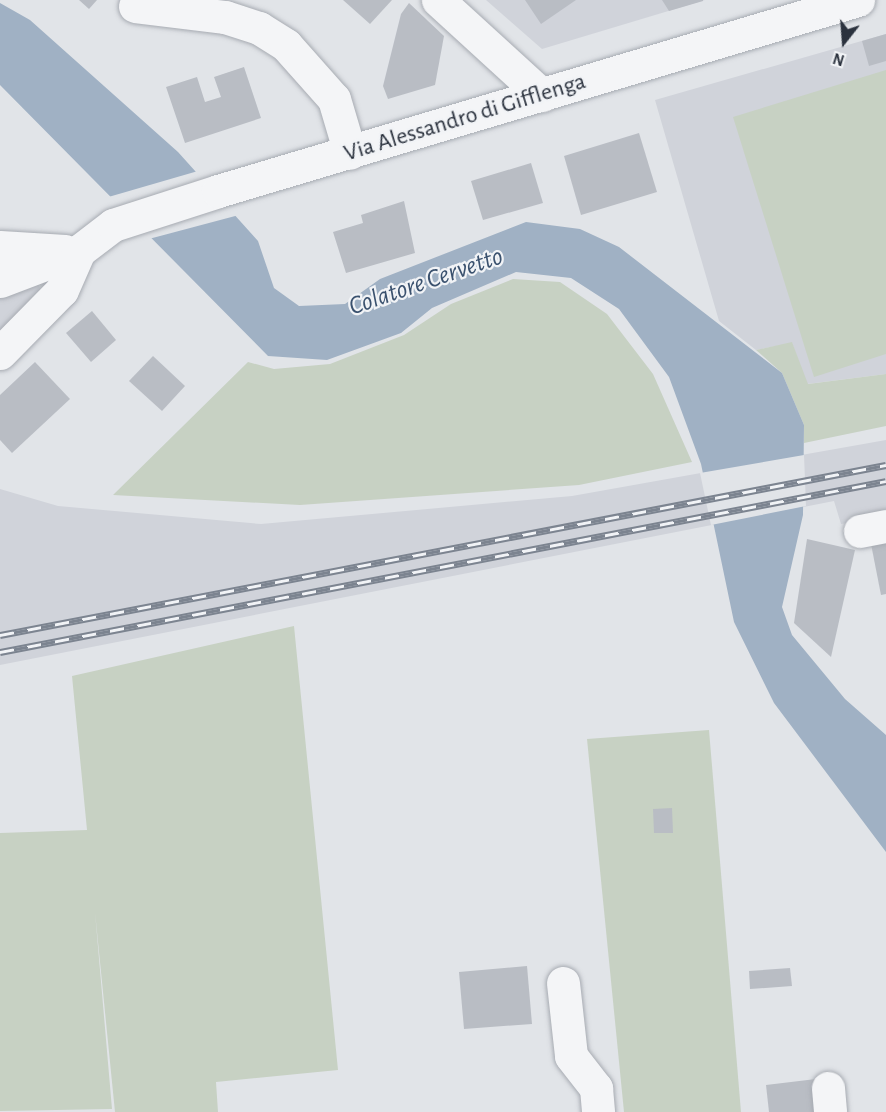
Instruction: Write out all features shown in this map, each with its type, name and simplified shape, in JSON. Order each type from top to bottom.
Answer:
[{"type":"street","points":[[438,0],[542,95]]},
{"type":"street","name":"Via Alessandro di Gifflenga","points":[[79,251],[113,225],[218,191],[858,0]]},
{"type":"street","points":[[135,6],[225,17],[259,28],[286,45],[334,99],[350,153]]},
{"type":"street","points":[[0,247],[79,251]]},
{"type":"street","points":[[0,281],[79,251]]},
{"type":"street","points":[[0,353],[62,290],[79,251]]},
{"type":"street","points":[[563,983],[571,1056],[596,1088],[598,1112]]},
{"type":"shaded area","points":[[486,0],[705,0],[542,49]]},
{"type":"shaded area","points":[[886,34],[886,374],[807,384],[792,343],[756,350],[719,321],[655,100]]},
{"type":"shaded area","points":[[0,257],[24,258],[44,296],[0,340]]},
{"type":"shaded area","points":[[886,440],[886,516],[841,524],[834,501],[0,665],[0,489],[58,506],[261,524],[572,496]]},
{"type":"green space","points":[[886,70],[886,354],[814,377],[733,117]]},
{"type":"green space","points":[[513,279],[560,282],[607,314],[653,374],[692,462],[579,485],[300,505],[113,495],[248,362],[274,369],[330,364],[404,335],[451,304]]},
{"type":"green space","points":[[792,342],[808,384],[886,374],[886,426],[804,443],[804,425],[782,373],[756,350]]},
{"type":"green space","points":[[294,626],[338,1070],[216,1082],[218,1112],[115,1112],[95,912],[112,1109],[0,1111],[0,833],[87,830],[72,676]]},
{"type":"green space","points":[[709,730],[741,1112],[624,1112],[587,739]]},
{"type":"water","name":"Colatore Cervetto","points":[[0,3],[30,20],[178,152],[258,241],[274,288],[299,306],[345,304],[380,279],[526,222],[580,229],[619,247],[782,373],[804,425],[803,515],[782,607],[792,635],[845,699],[886,735],[886,852],[774,703],[734,622],[701,464],[669,377],[619,309],[571,278],[516,272],[432,308],[401,333],[327,360],[268,356],[0,85]]},
{"type":"pier","points":[[198,171],[239,215],[145,240],[105,198]]},
{"type":"pier","points":[[804,455],[806,506],[711,525],[700,473]]},
{"type":"building","points":[[79,0],[97,0],[89,9]]},
{"type":"building","points":[[343,0],[392,0],[370,24]]},
{"type":"building","points":[[525,0],[576,0],[541,24]]},
{"type":"building","points":[[662,0],[703,0],[703,1],[669,11]]},
{"type":"building","points":[[409,3],[444,36],[435,85],[388,99],[383,86],[401,14]]},
{"type":"building","points":[[886,34],[886,61],[869,66],[862,41]]},
{"type":"building","points":[[244,67],[261,118],[185,143],[166,87],[197,77],[205,102],[221,97],[214,77]]},
{"type":"building","points":[[639,133],[657,192],[581,215],[564,156]]},
{"type":"building","points":[[531,163],[543,203],[483,220],[471,181]]},
{"type":"building","points":[[404,201],[415,253],[346,273],[333,232],[363,223],[361,215]]},
{"type":"building","points":[[92,311],[116,340],[91,362],[66,333]]},
{"type":"building","points":[[153,356],[185,386],[162,411],[129,381]]},
{"type":"building","points":[[35,362],[70,399],[12,453],[0,440],[0,395]]},
{"type":"building","points":[[807,539],[855,550],[831,657],[794,623]]},
{"type":"building","points":[[886,541],[886,594],[881,595],[871,544]]},
{"type":"building","points":[[672,808],[673,833],[654,833],[653,809]]},
{"type":"building","points":[[527,966],[532,1024],[464,1029],[459,972]]},
{"type":"building","points":[[790,968],[792,986],[750,989],[749,971]]},
{"type":"building","points":[[816,1079],[820,1112],[769,1112],[766,1085]]},
{"type":"railway","points":[[0,635],[886,465]]},
{"type":"railway","points":[[0,652],[886,481]]}]
